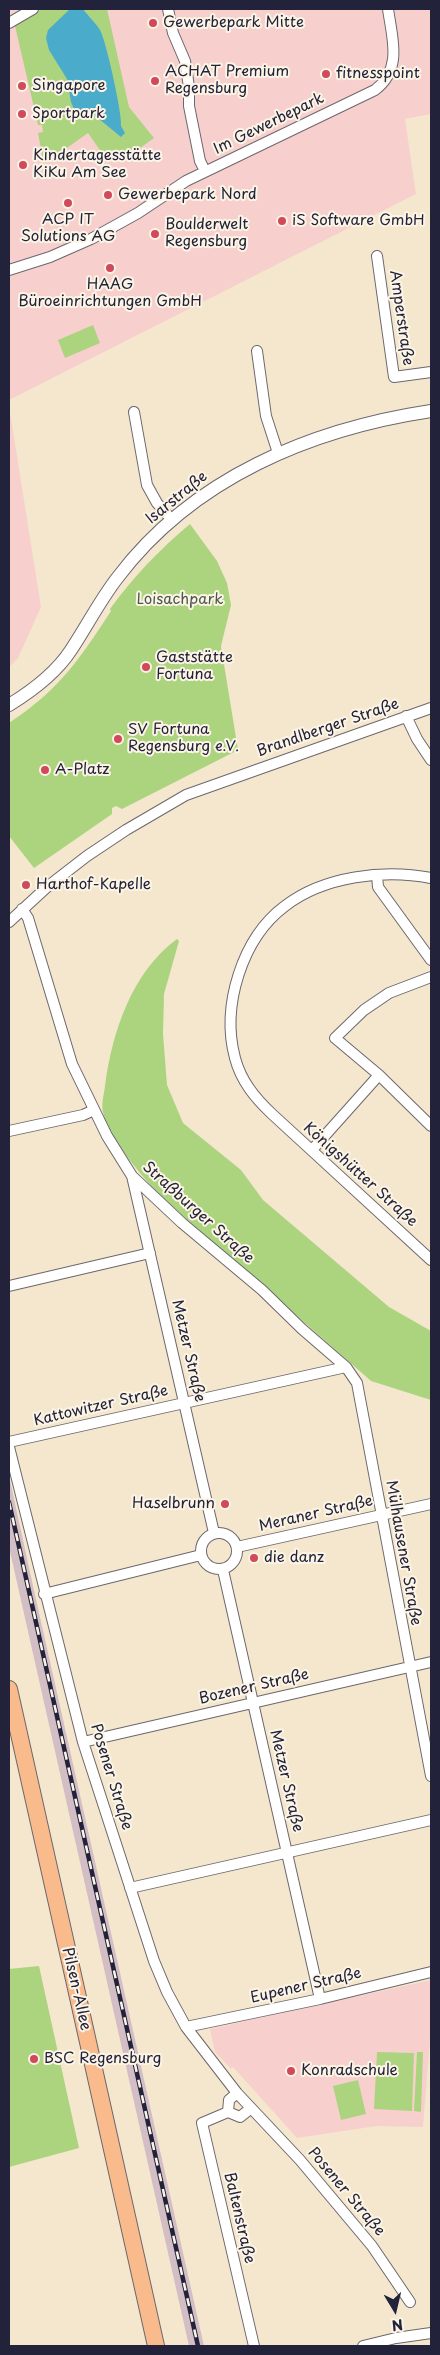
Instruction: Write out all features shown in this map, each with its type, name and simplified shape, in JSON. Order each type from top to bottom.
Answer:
[{"type":"main road","name":"Pilsen-Allee","points":[[9,1690],[156,2346]]},
{"type":"street","points":[[9,23],[33,9]]},
{"type":"street","name":"Im Gewerbepark","points":[[168,9],[173,33],[185,61],[189,87],[188,106],[200,161],[205,171]]},
{"type":"street","name":"Im Gewerbepark","points":[[9,270],[91,239],[138,213],[168,192],[205,171],[381,86],[388,78],[394,64],[388,9]]},
{"type":"street","name":"Amperstraße","points":[[377,256],[394,378],[431,372]]},
{"type":"street","points":[[257,351],[266,416],[278,454]]},
{"type":"street","name":"Isarstraße","points":[[9,705],[46,678],[70,652],[94,609],[118,576],[142,548],[172,520],[209,491],[234,475],[278,454],[355,426],[431,411]]},
{"type":"street","points":[[134,412],[147,485],[157,503],[172,520]]},
{"type":"street","name":"Brandlberger Straße","points":[[9,922],[47,887],[87,856],[126,830],[186,795],[431,708]]},
{"type":"street","points":[[406,716],[416,739],[431,760]]},
{"type":"street","points":[[377,875],[378,887],[431,960]]},
{"type":"street","name":"Königshütter Straße","points":[[431,878],[409,875],[377,875],[348,879],[306,893],[286,904],[270,917],[260,930],[246,958],[238,978],[231,1018],[233,1048],[241,1074],[251,1092],[268,1111],[431,1260]]},
{"type":"street","name":"Straßburger Straße","points":[[22,909],[28,918],[72,1064],[116,1152],[132,1176],[182,1223],[262,1290],[302,1329],[346,1367]]},
{"type":"street","points":[[431,977],[389,993],[364,1010],[335,1038],[378,1075],[431,1126]]},
{"type":"street","points":[[312,1150],[378,1075]]},
{"type":"street","points":[[9,1131],[83,1115],[94,1110]]},
{"type":"street","name":"Metzer Straße","points":[[132,1176],[214,1533]]},
{"type":"street","points":[[9,1286],[150,1253]]},
{"type":"street","name":"Kattowitzer Straße","points":[[9,1442],[346,1367]]},
{"type":"street","name":"Mülhausener Straße","points":[[346,1367],[360,1391],[380,1515],[431,1776]]},
{"type":"street","name":"Posener Straße","points":[[9,1447],[44,1594],[83,1742],[154,1961],[171,2000],[186,2027],[237,2093],[300,2160],[360,2231],[388,2267],[410,2302]]},
{"type":"street","name":"Meraner Straße","points":[[237,1547],[431,1504]]},
{"type":"street","points":[[214,1533],[231,1537],[237,1547],[236,1559],[223,1570],[206,1565],[201,1555],[202,1544],[205,1539],[214,1533]]},
{"type":"street","points":[[44,1594],[201,1555]]},
{"type":"street","name":"Metzer Straße","points":[[223,1570],[320,1999]]},
{"type":"street","name":"Bozener Straße","points":[[83,1742],[431,1662]]},
{"type":"street","points":[[130,1888],[431,1820]]},
{"type":"street","name":"Eupener Straße","points":[[186,2027],[320,1999],[431,1972]]},
{"type":"street","points":[[237,2093],[229,2100],[228,2112],[240,2117],[250,2108]]},
{"type":"street","name":"Baltenstraße","points":[[228,2112],[202,2122],[254,2346]]},
{"type":"street","points":[[363,2346],[396,2338],[431,2333]]},
{"type":"shaded area","points":[[9,9],[431,9],[431,114],[405,119],[416,194],[9,400]]},
{"type":"shaded area","points":[[9,406],[41,607],[18,658],[9,667]]},
{"type":"shaded area","points":[[9,1476],[204,2346],[189,2346],[9,1547]]},
{"type":"shaded area","points":[[431,1980],[431,2027],[423,2127],[377,2126],[297,2138],[233,2067],[231,2069],[215,2052],[210,2029]]},
{"type":"green space","points":[[41,9],[107,9],[129,107],[154,138],[126,158],[119,151],[106,159],[88,133],[64,150],[43,160],[38,133],[43,132],[42,125],[38,125],[15,26]]},
{"type":"green space","points":[[93,325],[100,343],[65,358],[58,340]]},
{"type":"green space","name":"SV Fortuna Regensburg e.V.","points":[[190,524],[217,561],[227,583],[231,605],[221,646],[238,750],[122,809],[116,806],[112,808],[112,814],[34,868],[9,836],[9,723],[42,698],[67,673],[89,645],[111,611],[110,609],[137,575]]},
{"type":"green space","points":[[177,939],[179,941],[164,994],[163,1034],[167,1085],[183,1123],[241,1170],[263,1200],[389,1307],[431,1331],[431,1400],[371,1381],[158,1194],[126,1155],[111,1133],[103,1112],[102,1103],[108,1066],[119,1024],[136,986],[148,968]]},
{"type":"green space","name":"BSC Regensburg","points":[[39,1966],[79,2148],[9,2167],[9,1969]]},
{"type":"green space","points":[[377,2052],[414,2053],[412,2111],[374,2109]]},
{"type":"green space","points":[[417,2052],[423,2052],[421,2112],[414,2111]]},
{"type":"green space","points":[[358,2080],[366,2114],[341,2120],[333,2086]]},
{"type":"water","points":[[70,9],[83,9],[98,27],[103,37],[117,94],[121,126],[125,133],[121,137],[93,114],[80,114],[75,111],[71,102],[67,79],[49,50],[46,38],[48,30]]},
{"type":"railway","points":[[9,1502],[198,2346]]},
{"type":"place","name":"Gewerbepark Mitte","points":[[153,23]]},
{"type":"place","name":"fitnesspoint","points":[[326,74]]},
{"type":"place","name":"ACHAT Premium Regensburg","points":[[155,81]]},
{"type":"place","name":"Singapore","points":[[22,86]]},
{"type":"place","name":"Sportpark","points":[[22,114]]},
{"type":"place","name":"Kindertagesstätte KiKu Am See","points":[[23,165]]},
{"type":"place","name":"Gewerbepark Nord","points":[[108,195]]},
{"type":"place","name":"ACP IT Solutions AG","points":[[68,203]]},
{"type":"place","name":"iS Software GmbH","points":[[282,221]]},
{"type":"place","name":"Boulderwelt Regensburg","points":[[155,234]]},
{"type":"place","name":"HAAG Büroeinrichtungen GmbH","points":[[110,268]]},
{"type":"place","name":"Gaststätte Fortuna","points":[[146,667]]},
{"type":"place","name":"SV Fortuna Regensburg e.V.","points":[[118,739]]},
{"type":"place","name":"A-Platz","points":[[45,770]]},
{"type":"place","name":"Harthof-Kapelle","points":[[26,885]]},
{"type":"place","name":"Haselbrunn","points":[[225,1504]]},
{"type":"place","name":"die danz","points":[[254,1558]]},
{"type":"place","name":"BSC Regensburg","points":[[34,2059]]},
{"type":"place","name":"Konradschule","points":[[291,2071]]},
{"type":"park label","name":"Loisachpark","points":[[180,600]]}]
